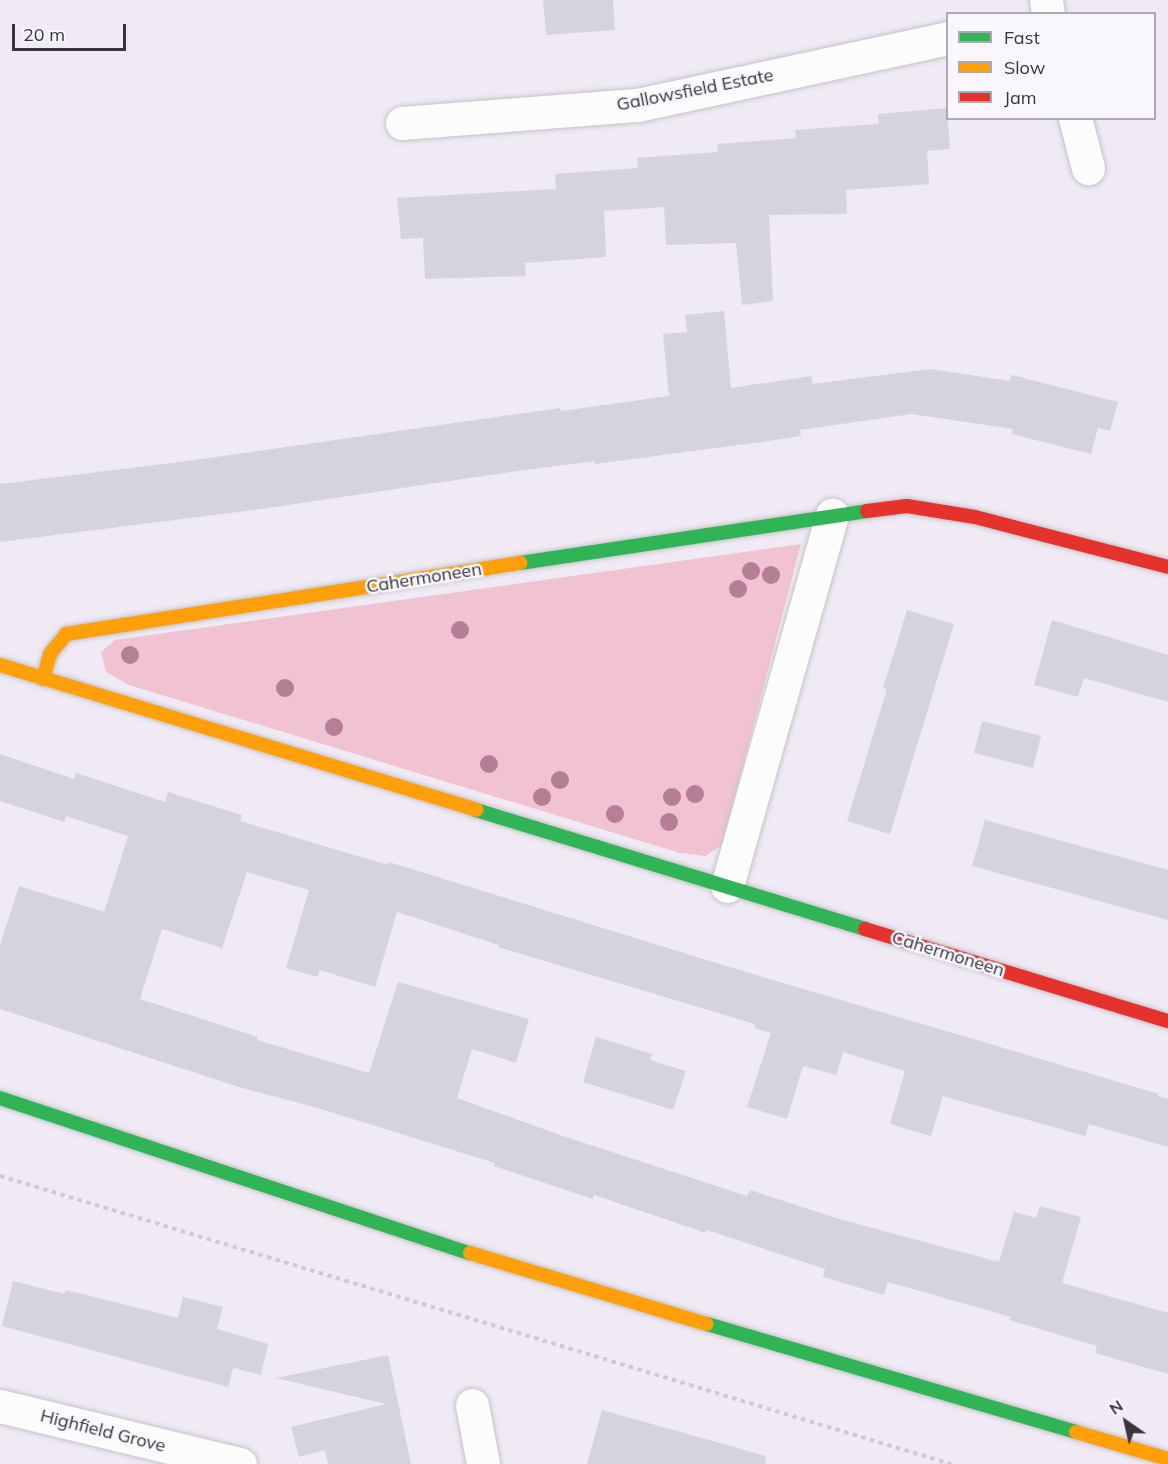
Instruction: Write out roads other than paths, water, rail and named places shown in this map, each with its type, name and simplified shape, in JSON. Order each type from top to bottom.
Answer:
[{"type":"street","name":"Gallowsfield Estate","points":[[402,123],[638,105],[946,38]]},
{"type":"street","points":[[1076,120],[1088,168]]},
{"type":"street","name":"Cahermoneen","points":[[43,679],[50,654],[66,634],[832,515],[907,506],[975,517],[1168,567]]},
{"type":"street","points":[[727,886],[832,515]]},
{"type":"street","name":"Cahermoneen","points":[[0,665],[1168,1021]]},
{"type":"street","points":[[0,1098],[252,1183],[555,1280],[1168,1459]]},
{"type":"street","points":[[472,1405],[483,1464]]},
{"type":"street","name":"Highfield Grove","points":[[0,1406],[240,1464]]}]
